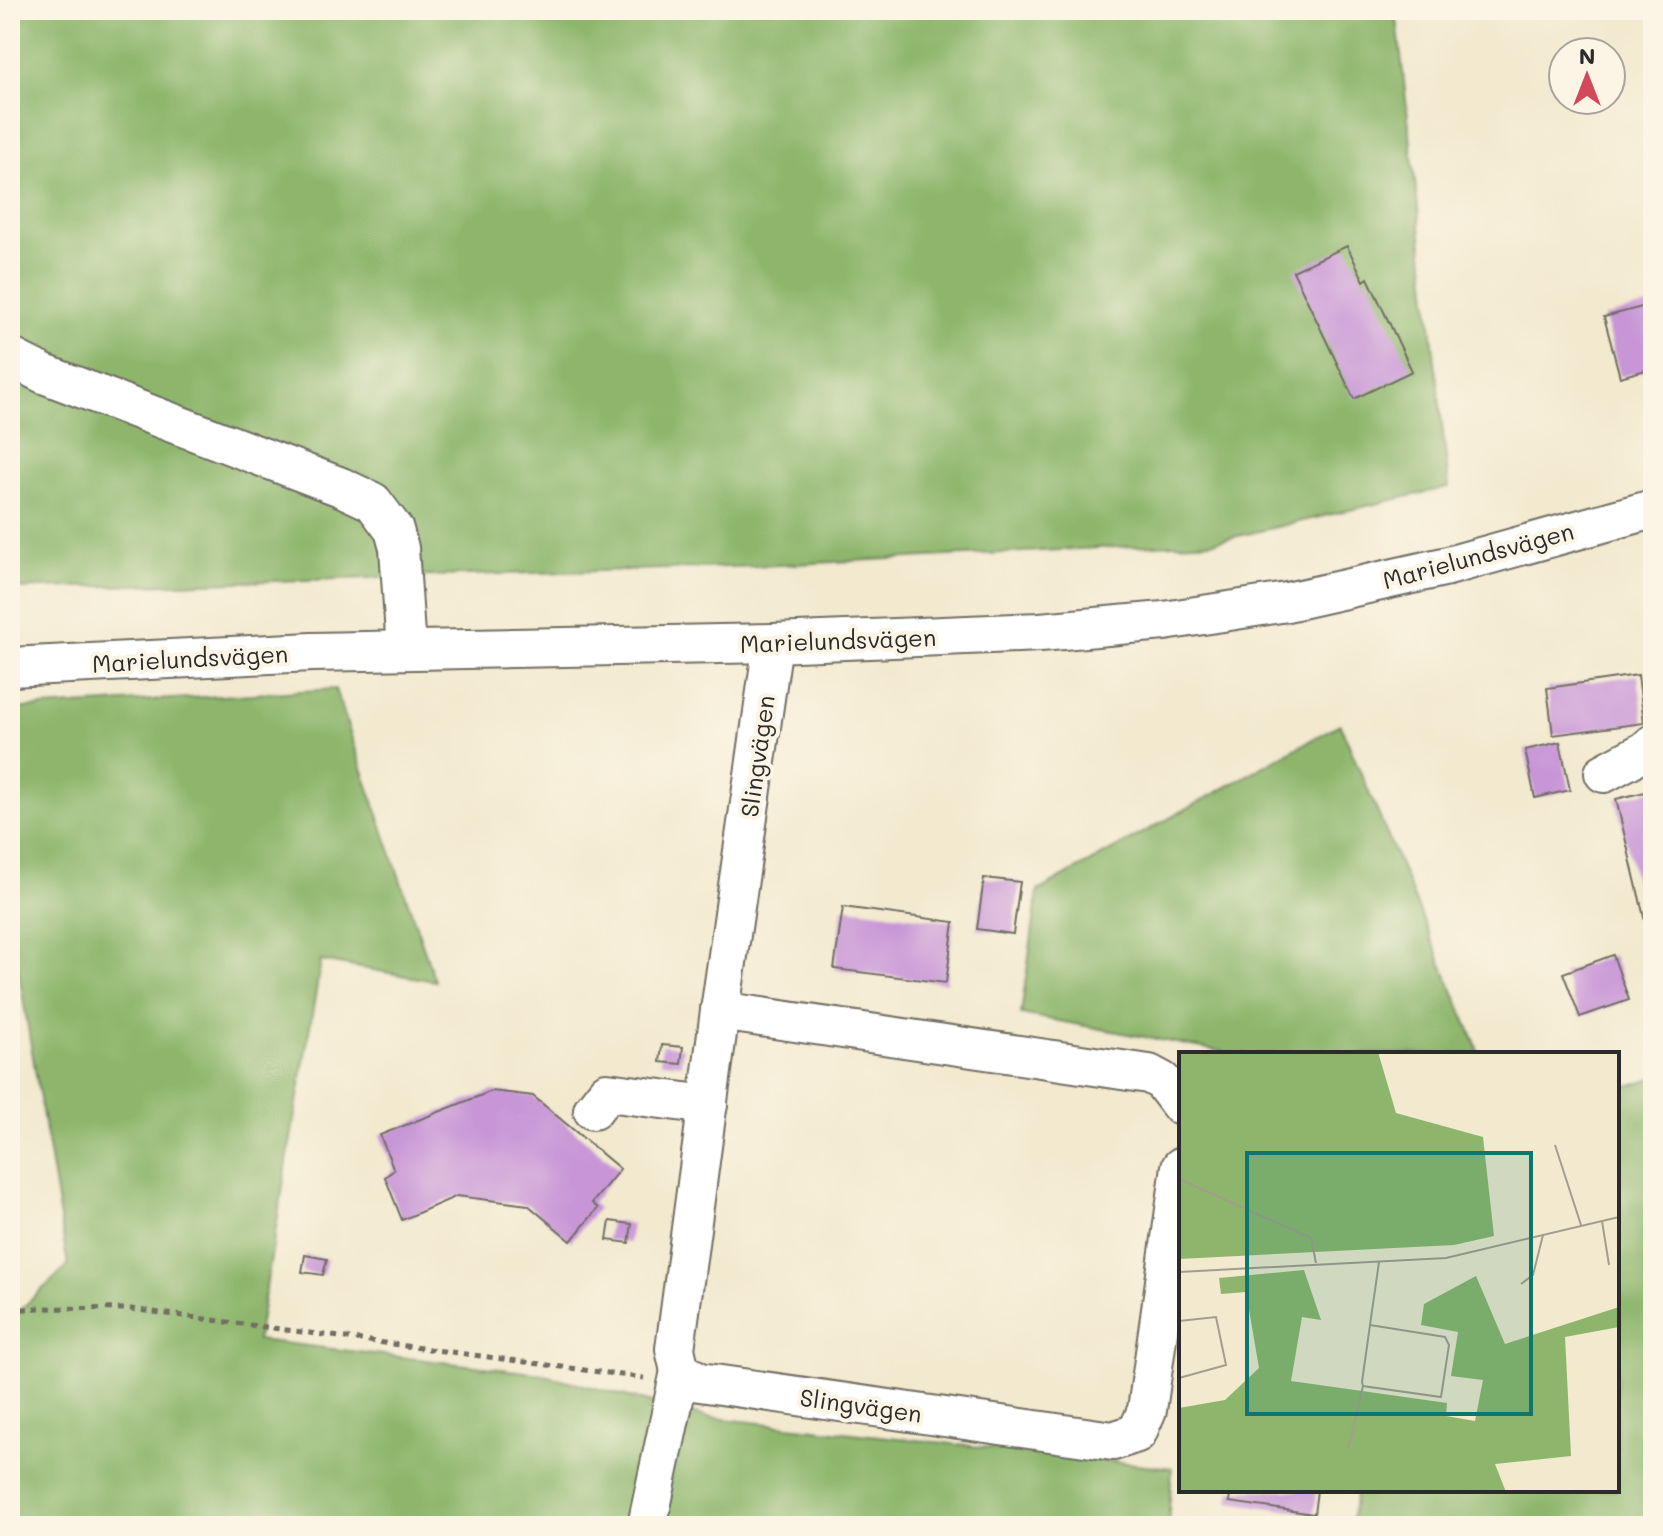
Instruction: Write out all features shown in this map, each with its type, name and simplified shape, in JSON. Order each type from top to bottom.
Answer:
[{"type":"street","points":[[10,357],[44,374],[373,502],[394,530],[399,548],[406,650]]},
{"type":"street","name":"Marielundsvägen","points":[[10,667],[406,650],[773,643],[1040,632],[1164,621],[1287,602],[1448,566],[1653,509]]},
{"type":"street","name":"Slingvägen","points":[[773,643],[675,1349],[680,1371],[700,1382],[1113,1441],[1137,1433],[1147,1410],[1179,1181]]},
{"type":"street","points":[[1604,773],[1653,744]]},
{"type":"street","points":[[720,1011],[1149,1074],[1162,1081],[1179,1103]]},
{"type":"street","points":[[593,1110],[607,1092],[708,1105]]},
{"type":"street","points":[[647,1526],[680,1371]]},
{"type":"path","points":[[10,1310],[131,1309],[638,1379],[680,1371]]},
{"type":"green space","points":[[10,10],[1396,10],[1449,487],[1212,542],[759,566],[10,589]]},
{"type":"green space","points":[[335,689],[435,981],[321,961],[257,1340],[542,1374],[706,1417],[1172,1468],[1168,1526],[10,1526],[10,1319],[68,1266],[10,920],[10,709]]},
{"type":"green space","points":[[1340,724],[1479,1052],[1224,1052],[1021,1014],[1038,891]]},
{"type":"green space","points":[[1653,1078],[1653,1526],[1350,1526],[1357,1492],[1619,1492],[1619,1088]]},
{"type":"building","points":[[1347,246],[1364,281],[1368,278],[1412,371],[1354,399],[1293,271]]},
{"type":"building","points":[[1653,304],[1653,368],[1620,377],[1604,317]]},
{"type":"building","points":[[1638,675],[1644,723],[1553,735],[1547,688]]},
{"type":"building","points":[[1560,742],[1570,790],[1535,798],[1525,750]]},
{"type":"building","points":[[1653,790],[1653,951],[1652,951],[1616,799]]},
{"type":"building","points":[[984,878],[1020,882],[1013,934],[977,929]]},
{"type":"building","points":[[843,907],[954,922],[946,983],[834,969]]},
{"type":"building","points":[[1613,955],[1629,1000],[1580,1017],[1563,973]]},
{"type":"building","points":[[662,1045],[683,1047],[681,1064],[660,1062]]},
{"type":"building","points":[[492,1091],[533,1096],[620,1169],[592,1203],[598,1208],[571,1241],[528,1205],[457,1196],[402,1220],[385,1177],[394,1170],[380,1135]]},
{"type":"building","points":[[610,1221],[632,1224],[629,1243],[607,1240]]},
{"type":"building","points":[[305,1255],[327,1259],[323,1275],[302,1272]]},
{"type":"building","points":[[1231,1492],[1317,1492],[1314,1514],[1229,1502]]}]
